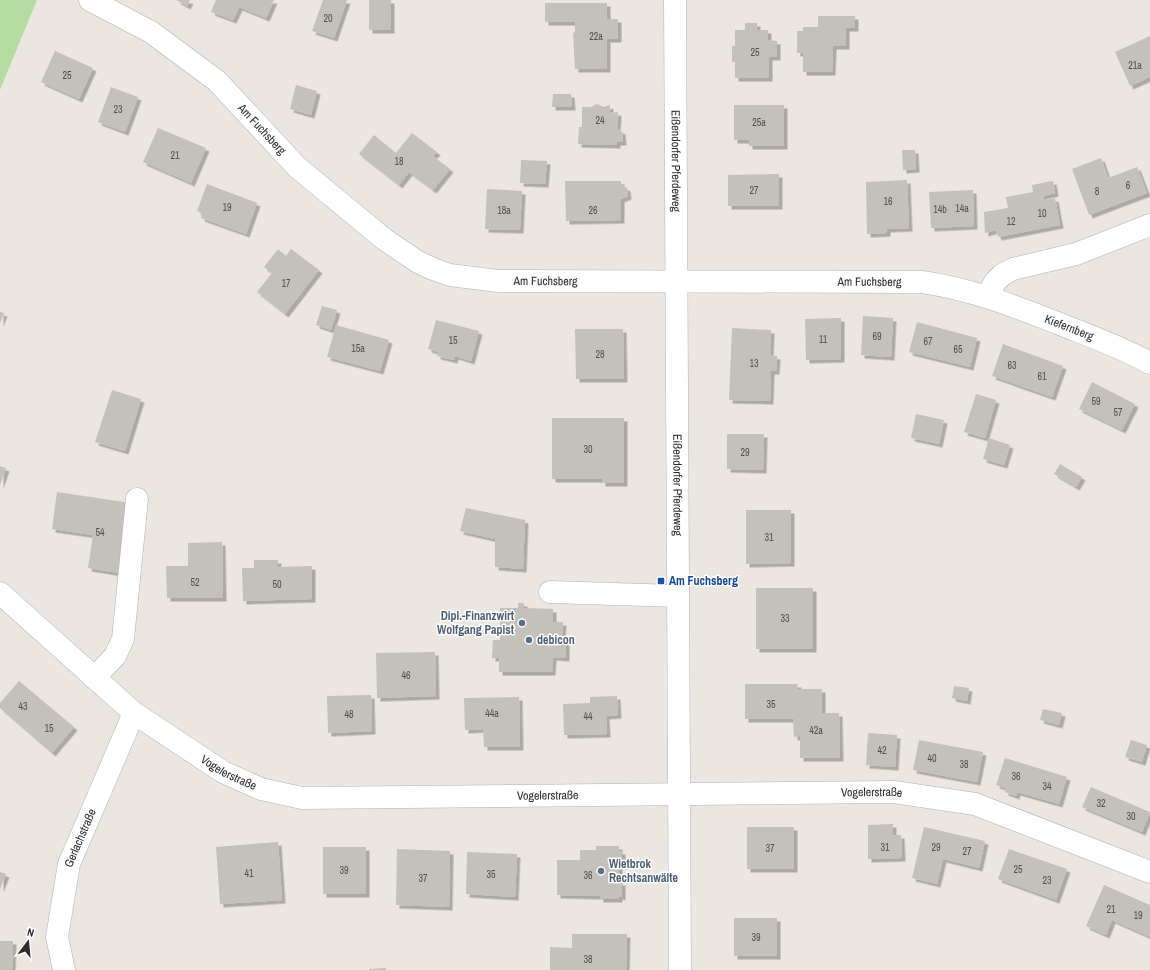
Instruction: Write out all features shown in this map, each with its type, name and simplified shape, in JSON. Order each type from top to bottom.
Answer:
[{"type":"street","name":"Am Fuchsberg","points":[[90,0],[150,32],[217,81],[282,152],[320,188],[384,239],[418,262],[450,275],[498,281],[677,280],[922,282],[945,285],[987,296]]},
{"type":"street","name":"Eißendorfer Pferdeweg","points":[[675,0],[680,970]]},
{"type":"street","points":[[987,296],[998,279],[1013,270],[1076,254],[1150,225]]},
{"type":"street","name":"Kiefernberg","points":[[987,296],[1103,341],[1150,363]]},
{"type":"street","points":[[94,678],[115,656],[124,639],[137,499]]},
{"type":"street","points":[[550,592],[677,596]]},
{"type":"street","name":"Vogelerstraße","points":[[0,593],[134,713],[223,772],[261,790],[302,798],[894,792],[975,804],[1150,872]]},
{"type":"street","name":"Gerlachstraße","points":[[64,970],[57,937],[69,864],[134,713]]},
{"type":"green space","points":[[0,0],[37,0],[0,90]]},
{"type":"building","points":[[176,0],[190,0],[187,6]]},
{"type":"building","points":[[216,0],[274,0],[266,18],[239,7],[233,20],[211,12]]},
{"type":"building","points":[[323,0],[347,0],[334,38],[312,31]]},
{"type":"building","points":[[369,0],[391,0],[391,30],[369,30]]},
{"type":"building","points":[[545,3],[607,3],[607,19],[618,19],[618,39],[607,39],[607,69],[575,69],[573,32],[575,33],[575,22],[545,22]]},
{"type":"building","points":[[818,16],[855,16],[855,28],[846,28],[846,46],[833,46],[832,72],[803,72],[803,53],[797,53],[797,31],[803,31],[803,27],[818,27]]},
{"type":"building","points":[[745,23],[757,23],[757,30],[768,30],[768,40],[777,41],[777,57],[769,57],[769,78],[735,78],[735,62],[732,62],[732,46],[735,46],[735,30],[745,30]]},
{"type":"building","points":[[1150,36],[1150,77],[1130,86],[1115,52]]},
{"type":"building","points":[[55,51],[93,68],[79,99],[41,82]]},
{"type":"building","points":[[296,85],[317,91],[311,115],[290,109]]},
{"type":"building","points":[[111,87],[138,97],[125,132],[98,122]]},
{"type":"building","points":[[553,94],[571,94],[572,107],[552,107]]},
{"type":"building","points":[[597,104],[604,107],[610,105],[610,113],[618,112],[617,129],[622,131],[623,142],[617,142],[617,145],[578,144],[579,127],[582,127],[582,107],[591,107]]},
{"type":"building","points":[[734,105],[784,105],[784,146],[749,146],[749,140],[734,140]]},
{"type":"building","points":[[158,128],[206,148],[191,183],[143,162]]},
{"type":"building","points":[[412,133],[437,152],[433,156],[450,169],[433,190],[409,172],[399,185],[359,154],[374,135],[396,153]]},
{"type":"building","points":[[902,150],[915,150],[916,169],[903,170]]},
{"type":"building","points":[[1101,158],[1108,178],[1137,167],[1147,193],[1089,215],[1072,169]]},
{"type":"building","points":[[521,160],[547,161],[545,184],[520,183]]},
{"type":"building","points":[[779,174],[779,206],[728,206],[728,175]]},
{"type":"building","points":[[907,180],[909,228],[887,229],[887,233],[867,234],[866,182]]},
{"type":"building","points":[[565,181],[621,181],[621,185],[627,188],[628,196],[621,199],[621,220],[566,221]]},
{"type":"building","points":[[1053,181],[1055,193],[1043,196],[1044,200],[1055,198],[1060,225],[998,237],[996,230],[985,233],[984,212],[1008,208],[1006,197],[1033,192],[1032,185]]},
{"type":"building","points":[[207,184],[257,203],[246,234],[201,218],[202,213],[197,211]]},
{"type":"building","points":[[487,189],[522,191],[520,230],[485,229]]},
{"type":"building","points":[[973,190],[974,226],[931,228],[929,192]]},
{"type":"building","points":[[278,249],[286,256],[291,249],[319,270],[285,314],[257,292],[272,273],[264,267]]},
{"type":"building","points":[[322,306],[337,310],[331,330],[316,325]]},
{"type":"building","points":[[0,312],[4,313],[0,323]]},
{"type":"building","points":[[863,316],[893,318],[891,357],[861,355]]},
{"type":"building","points":[[841,318],[841,359],[806,360],[805,319]]},
{"type":"building","points":[[436,320],[479,331],[471,361],[455,356],[454,360],[437,356],[438,352],[428,349]]},
{"type":"building","points":[[917,322],[977,338],[970,367],[909,352]]},
{"type":"building","points":[[336,325],[389,340],[380,371],[327,357]]},
{"type":"building","points":[[732,328],[771,330],[770,355],[777,356],[776,371],[771,371],[770,401],[729,400]]},
{"type":"building","points":[[575,329],[623,329],[624,379],[576,379]]},
{"type":"building","points":[[1003,344],[1063,366],[1052,397],[992,376]]},
{"type":"building","points":[[1092,382],[1135,404],[1122,430],[1079,409]]},
{"type":"building","points":[[112,390],[141,399],[125,451],[95,442]]},
{"type":"building","points":[[976,394],[996,400],[985,438],[964,432]]},
{"type":"building","points":[[916,414],[944,420],[939,444],[911,438]]},
{"type":"building","points":[[552,418],[624,418],[624,483],[602,483],[602,479],[552,479]]},
{"type":"building","points":[[727,434],[764,434],[763,470],[727,469]]},
{"type":"building","points":[[989,438],[1010,445],[1004,465],[983,459]]},
{"type":"building","points":[[1060,464],[1082,477],[1076,487],[1054,474]]},
{"type":"building","points":[[0,466],[6,468],[0,485]]},
{"type":"building","points":[[57,492],[131,503],[125,574],[88,568],[93,535],[52,529]]},
{"type":"building","points":[[466,508],[525,520],[523,569],[495,567],[495,539],[460,531]]},
{"type":"building","points":[[746,510],[791,510],[791,563],[746,564]]},
{"type":"building","points":[[222,542],[223,598],[167,598],[166,566],[188,566],[188,543]]},
{"type":"building","points":[[254,560],[278,560],[278,567],[312,566],[312,599],[243,601],[242,568],[254,568]]},
{"type":"building","points":[[756,588],[813,588],[813,649],[756,649]]},
{"type":"building","points":[[518,603],[524,603],[524,608],[553,609],[553,622],[563,622],[562,636],[566,636],[566,658],[553,657],[552,672],[499,672],[499,658],[492,658],[493,640],[500,640],[500,608],[518,608]]},
{"type":"building","points":[[435,652],[436,696],[377,698],[376,653]]},
{"type":"building","points":[[19,681],[74,727],[52,753],[0,708],[0,703]]},
{"type":"building","points":[[745,684],[798,684],[797,689],[822,689],[822,713],[839,713],[840,758],[800,758],[800,736],[794,737],[793,719],[745,719]]},
{"type":"building","points":[[954,686],[969,688],[967,701],[952,698]]},
{"type":"building","points":[[371,695],[372,731],[328,733],[327,696]]},
{"type":"building","points":[[617,696],[618,715],[606,716],[607,734],[564,735],[563,704],[590,703],[590,697]]},
{"type":"building","points":[[519,697],[520,747],[484,747],[483,729],[465,730],[464,698]]},
{"type":"building","points":[[1043,709],[1062,713],[1059,725],[1040,720]]},
{"type":"building","points":[[868,733],[897,735],[895,767],[866,765]]},
{"type":"building","points":[[919,740],[983,752],[977,782],[913,770]]},
{"type":"building","points":[[1131,740],[1147,745],[1142,762],[1125,757]]},
{"type":"building","points":[[1005,758],[1067,777],[1059,804],[1017,792],[1016,796],[1005,792],[1006,788],[996,785]]},
{"type":"building","points":[[1091,787],[1150,812],[1142,832],[1082,807]]},
{"type":"building","points":[[893,824],[893,835],[901,835],[902,858],[868,859],[868,825]]},
{"type":"building","points":[[747,827],[794,827],[794,869],[747,869]]},
{"type":"building","points":[[924,827],[985,841],[979,868],[943,859],[937,884],[912,878]]},
{"type":"building","points":[[278,842],[282,900],[220,904],[216,847]]},
{"type":"building","points":[[596,846],[619,846],[619,851],[622,851],[622,863],[619,863],[619,882],[622,882],[622,897],[619,896],[619,899],[600,899],[600,896],[557,895],[557,860],[580,860],[580,850],[596,850]]},
{"type":"building","points":[[323,847],[366,847],[366,894],[323,894]]},
{"type":"building","points":[[397,849],[450,851],[449,907],[396,905]]},
{"type":"building","points":[[1009,849],[1067,869],[1056,900],[998,879]]},
{"type":"building","points":[[467,852],[517,854],[515,897],[466,894]]},
{"type":"building","points":[[0,872],[6,874],[0,889]]},
{"type":"building","points":[[1104,885],[1150,905],[1150,937],[1112,920],[1106,935],[1086,926]]},
{"type":"building","points":[[734,918],[777,918],[777,956],[734,956]]},
{"type":"building","points":[[572,934],[627,934],[626,970],[550,970],[550,947],[572,948]]},
{"type":"building","points":[[0,941],[13,941],[12,970],[0,970]]},
{"type":"building","points":[[386,968],[386,970],[369,970],[369,969]]},
{"type":"place","name":"Am Fuchsberg","points":[[661,581]]},
{"type":"place","name":"Dipl.-Finanzwirt Wolfgang Papist","points":[[522,623]]},
{"type":"place","name":"debicon","points":[[529,640]]},
{"type":"place","name":"Wietbrok Rechtsanwälte","points":[[601,871]]}]
